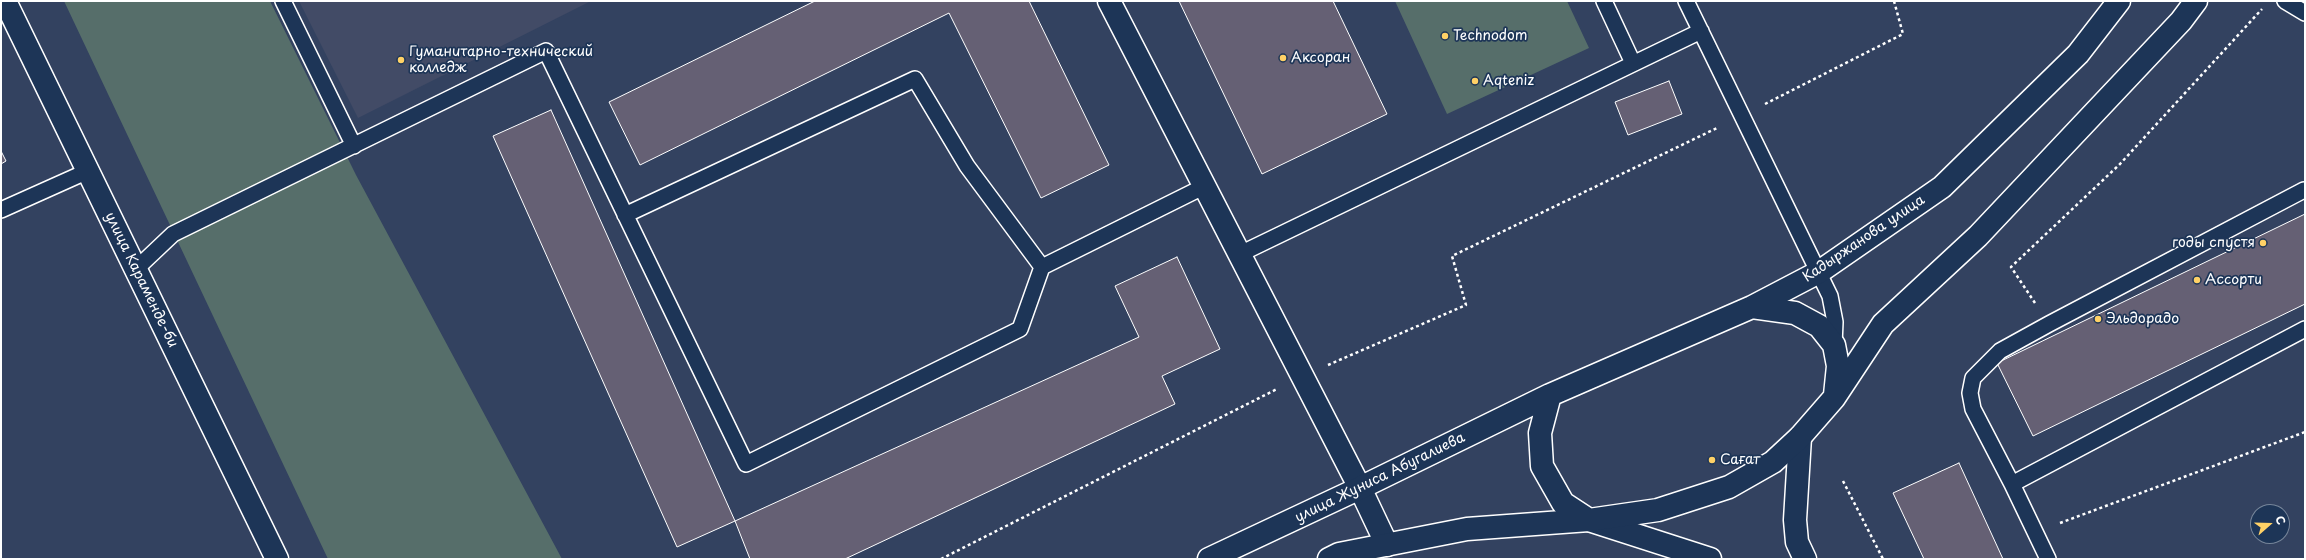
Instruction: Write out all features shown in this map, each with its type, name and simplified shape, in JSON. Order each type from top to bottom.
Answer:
[{"type":"main road","name":"улица Караменде-би","points":[[5,1],[277,559]]},
{"type":"main road","points":[[1109,1],[1360,488],[1381,552]]},
{"type":"main road","name":"Кадыржанова улица","points":[[1550,396],[1752,308],[1819,272],[1942,187],[2078,54],[2119,1]]},
{"type":"main road","points":[[1329,559],[1339,554],[1381,552],[1467,529],[1589,520],[1658,510],[1729,487],[1773,462],[1800,436],[1834,398],[1883,324],[1978,236],[2181,21],[2196,1]]},
{"type":"main road","points":[[1752,308],[1795,313],[1819,326],[1834,345],[1838,366],[1834,398]]},
{"type":"main road","points":[[1550,396],[1540,433],[1542,466],[1563,503],[1589,520],[1710,559]]},
{"type":"main road","name":"улица Жуниса Абугалиева","points":[[1208,559],[1360,488],[1550,396]]},
{"type":"main road","points":[[1800,436],[1795,520],[1797,542],[1805,559]]},
{"type":"lane","points":[[283,1],[354,146]]},
{"type":"lane","points":[[1604,1],[1633,64]]},
{"type":"lane","points":[[1686,1],[1830,296],[1835,322],[1834,345]]},
{"type":"lane","points":[[2285,1],[2305,13]]},
{"type":"lane","points":[[1240,254],[1701,31]]},
{"type":"lane","points":[[136,269],[173,234],[546,51],[746,464],[1020,329],[1042,267],[1205,186]]},
{"type":"lane","points":[[625,215],[915,79],[967,166],[1042,267]]},
{"type":"lane","points":[[1,210],[88,171]]},
{"type":"lane","points":[[2048,559],[2012,484],[1973,409],[1970,393],[1973,378],[2000,351],[2304,190]]},
{"type":"lane","points":[[2012,484],[2305,329]]},
{"type":"path","points":[[941,559],[1302,376],[1466,305],[1452,256],[1742,116],[1903,34],[1894,1]]},
{"type":"path","points":[[2049,324],[2011,267],[2120,164],[2264,7]]},
{"type":"path","points":[[2035,532],[2305,432]]},
{"type":"path","points":[[1843,481],[1883,559]]},
{"type":"shaded area","name":"Гуманитарно-технический колледж","points":[[299,1],[591,1],[358,118]]},
{"type":"green space","points":[[64,1],[270,1],[356,175],[562,559],[328,559]]},
{"type":"green space","name":"Aqteniz","points":[[1395,1],[1567,1],[1589,48],[1447,114]]},
{"type":"building","points":[[815,1],[1029,1],[1109,165],[1041,198],[949,13],[640,165],[609,102]]},
{"type":"building","name":"Аксоран","points":[[1179,1],[1333,1],[1387,114],[1262,174]]},
{"type":"building","points":[[1669,81],[1682,114],[1628,135],[1615,102]]},
{"type":"building","points":[[551,110],[735,521],[677,547],[493,136]]},
{"type":"building","points":[[1,151],[6,161],[1,164]]},
{"type":"building","points":[[2305,214],[2305,304],[2033,436],[1997,363]]},
{"type":"building","points":[[1177,257],[1220,349],[1162,376],[1175,404],[845,559],[750,559],[735,521],[1139,337],[1115,286]]},
{"type":"building","points":[[1959,463],[2003,559],[1924,559],[1893,493]]},
{"type":"place","name":"Technodom","points":[[1445,36]]},
{"type":"place","name":"Аксоран","points":[[1283,58]]},
{"type":"place","name":"Гуманитарно-технический колледж","points":[[401,60]]},
{"type":"place","name":"Aqteniz","points":[[1475,81]]},
{"type":"place","name":"годы спустя","points":[[2263,243]]},
{"type":"place","name":"Ассорти","points":[[2197,280]]},
{"type":"place","name":"Эльдорадо","points":[[2098,319]]},
{"type":"place","name":"Сағат","points":[[1712,460]]}]
